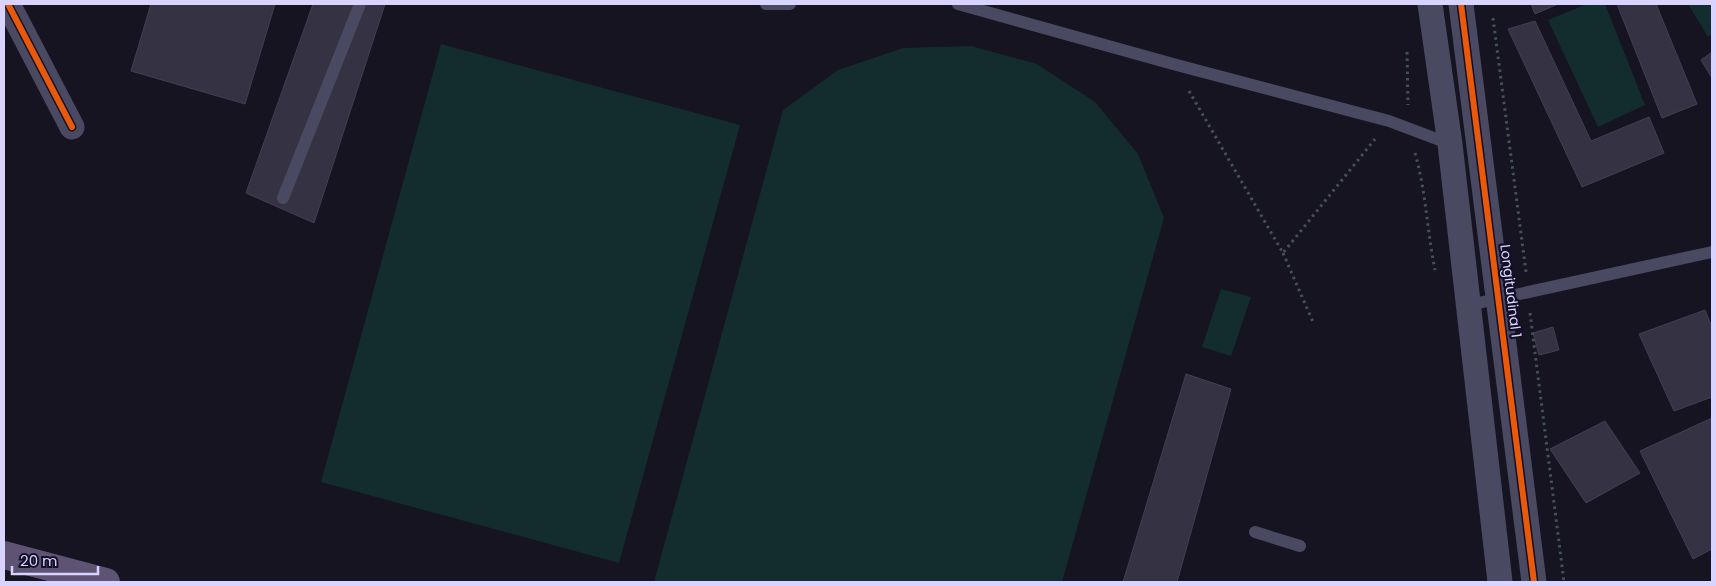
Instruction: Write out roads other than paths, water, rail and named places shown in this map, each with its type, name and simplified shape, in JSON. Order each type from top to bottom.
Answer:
[{"type":"main road","points":[[4,555],[106,582]]},
{"type":"street","points":[[8,4],[72,127]]},
{"type":"street","points":[[1430,4],[1450,144],[1500,582]]},
{"type":"street","name":"Longitudinal 1","points":[[1461,4],[1500,298],[1534,582]]},
{"type":"lane","points":[[283,198],[360,4]]},
{"type":"lane","points":[[766,4],[790,4]]},
{"type":"lane","points":[[958,4],[1173,64],[1389,121],[1450,144]]},
{"type":"lane","points":[[1469,305],[1712,252]]},
{"type":"lane","points":[[1255,532],[1300,546]]}]
